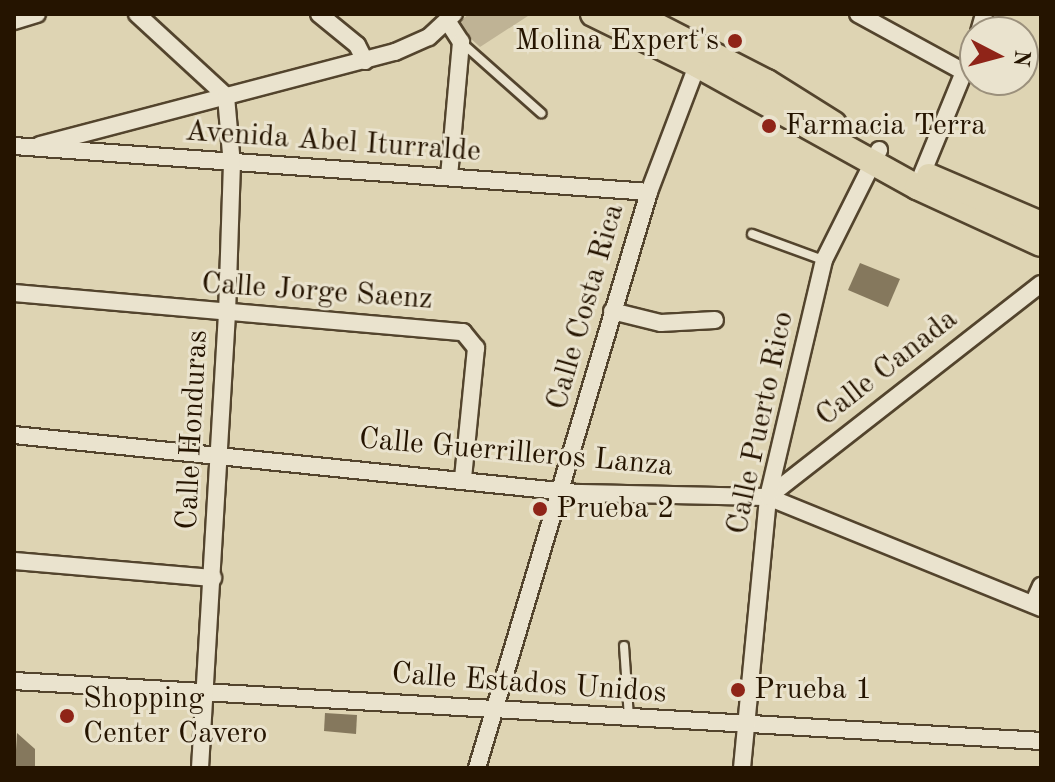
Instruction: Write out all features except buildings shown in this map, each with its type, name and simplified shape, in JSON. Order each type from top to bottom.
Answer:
[{"type":"main road","points":[[593,14],[700,57]]},
{"type":"main road","points":[[634,14],[700,57],[875,156],[1041,244]]},
{"type":"main road","points":[[920,180],[1041,224]]},
{"type":"street","points":[[14,21],[37,14]]},
{"type":"street","points":[[137,14],[226,96]]},
{"type":"street","points":[[319,14],[357,45],[365,61]]},
{"type":"street","points":[[858,14],[959,69]]},
{"type":"street","points":[[32,148],[365,61],[429,37],[451,18],[461,42],[449,176]]},
{"type":"street","name":"Calle Costa Rica","points":[[477,768],[649,192],[700,57]]},
{"type":"street","points":[[920,180],[959,84]]},
{"type":"street","name":"Calle Honduras","points":[[200,768],[227,314],[232,165],[226,96]]},
{"type":"street","name":"Avenida Abel Iturralde","points":[[14,146],[232,165],[449,176],[649,192]]},
{"type":"street","name":"Calle Puerto Rico","points":[[742,768],[768,497],[824,260],[875,156]]},
{"type":"street","name":"Calle Canada","points":[[768,497],[1041,284]]},
{"type":"street","name":"Calle Jorge Saenz","points":[[14,293],[227,314],[455,330],[470,335],[476,348],[463,479]]},
{"type":"street","points":[[612,311],[661,323],[715,320]]},
{"type":"street","name":"Calle Guerrilleros Lanza","points":[[14,435],[562,491],[768,497],[1037,606]]},
{"type":"street","points":[[14,561],[213,578]]},
{"type":"street","points":[[1037,606],[1041,586]]},
{"type":"street","name":"Calle Estados Unidos","points":[[14,681],[1041,741]]},
{"type":"lane","points":[[461,42],[541,113]]},
{"type":"lane","points":[[752,234],[824,260]]},
{"type":"lane","points":[[624,646],[629,718]]},
{"type":"shaded area","points":[[468,14],[531,14],[480,47],[457,26]]},
{"type":"place","name":"Molina Expert's","points":[[735,41]]},
{"type":"place","name":"Farmacia Terra","points":[[769,126]]},
{"type":"place","name":"Prueba 2","points":[[540,509]]},
{"type":"place","name":"Prueba 1","points":[[738,690]]},
{"type":"place","name":"Shopping Center Cavero","points":[[67,716]]}]
